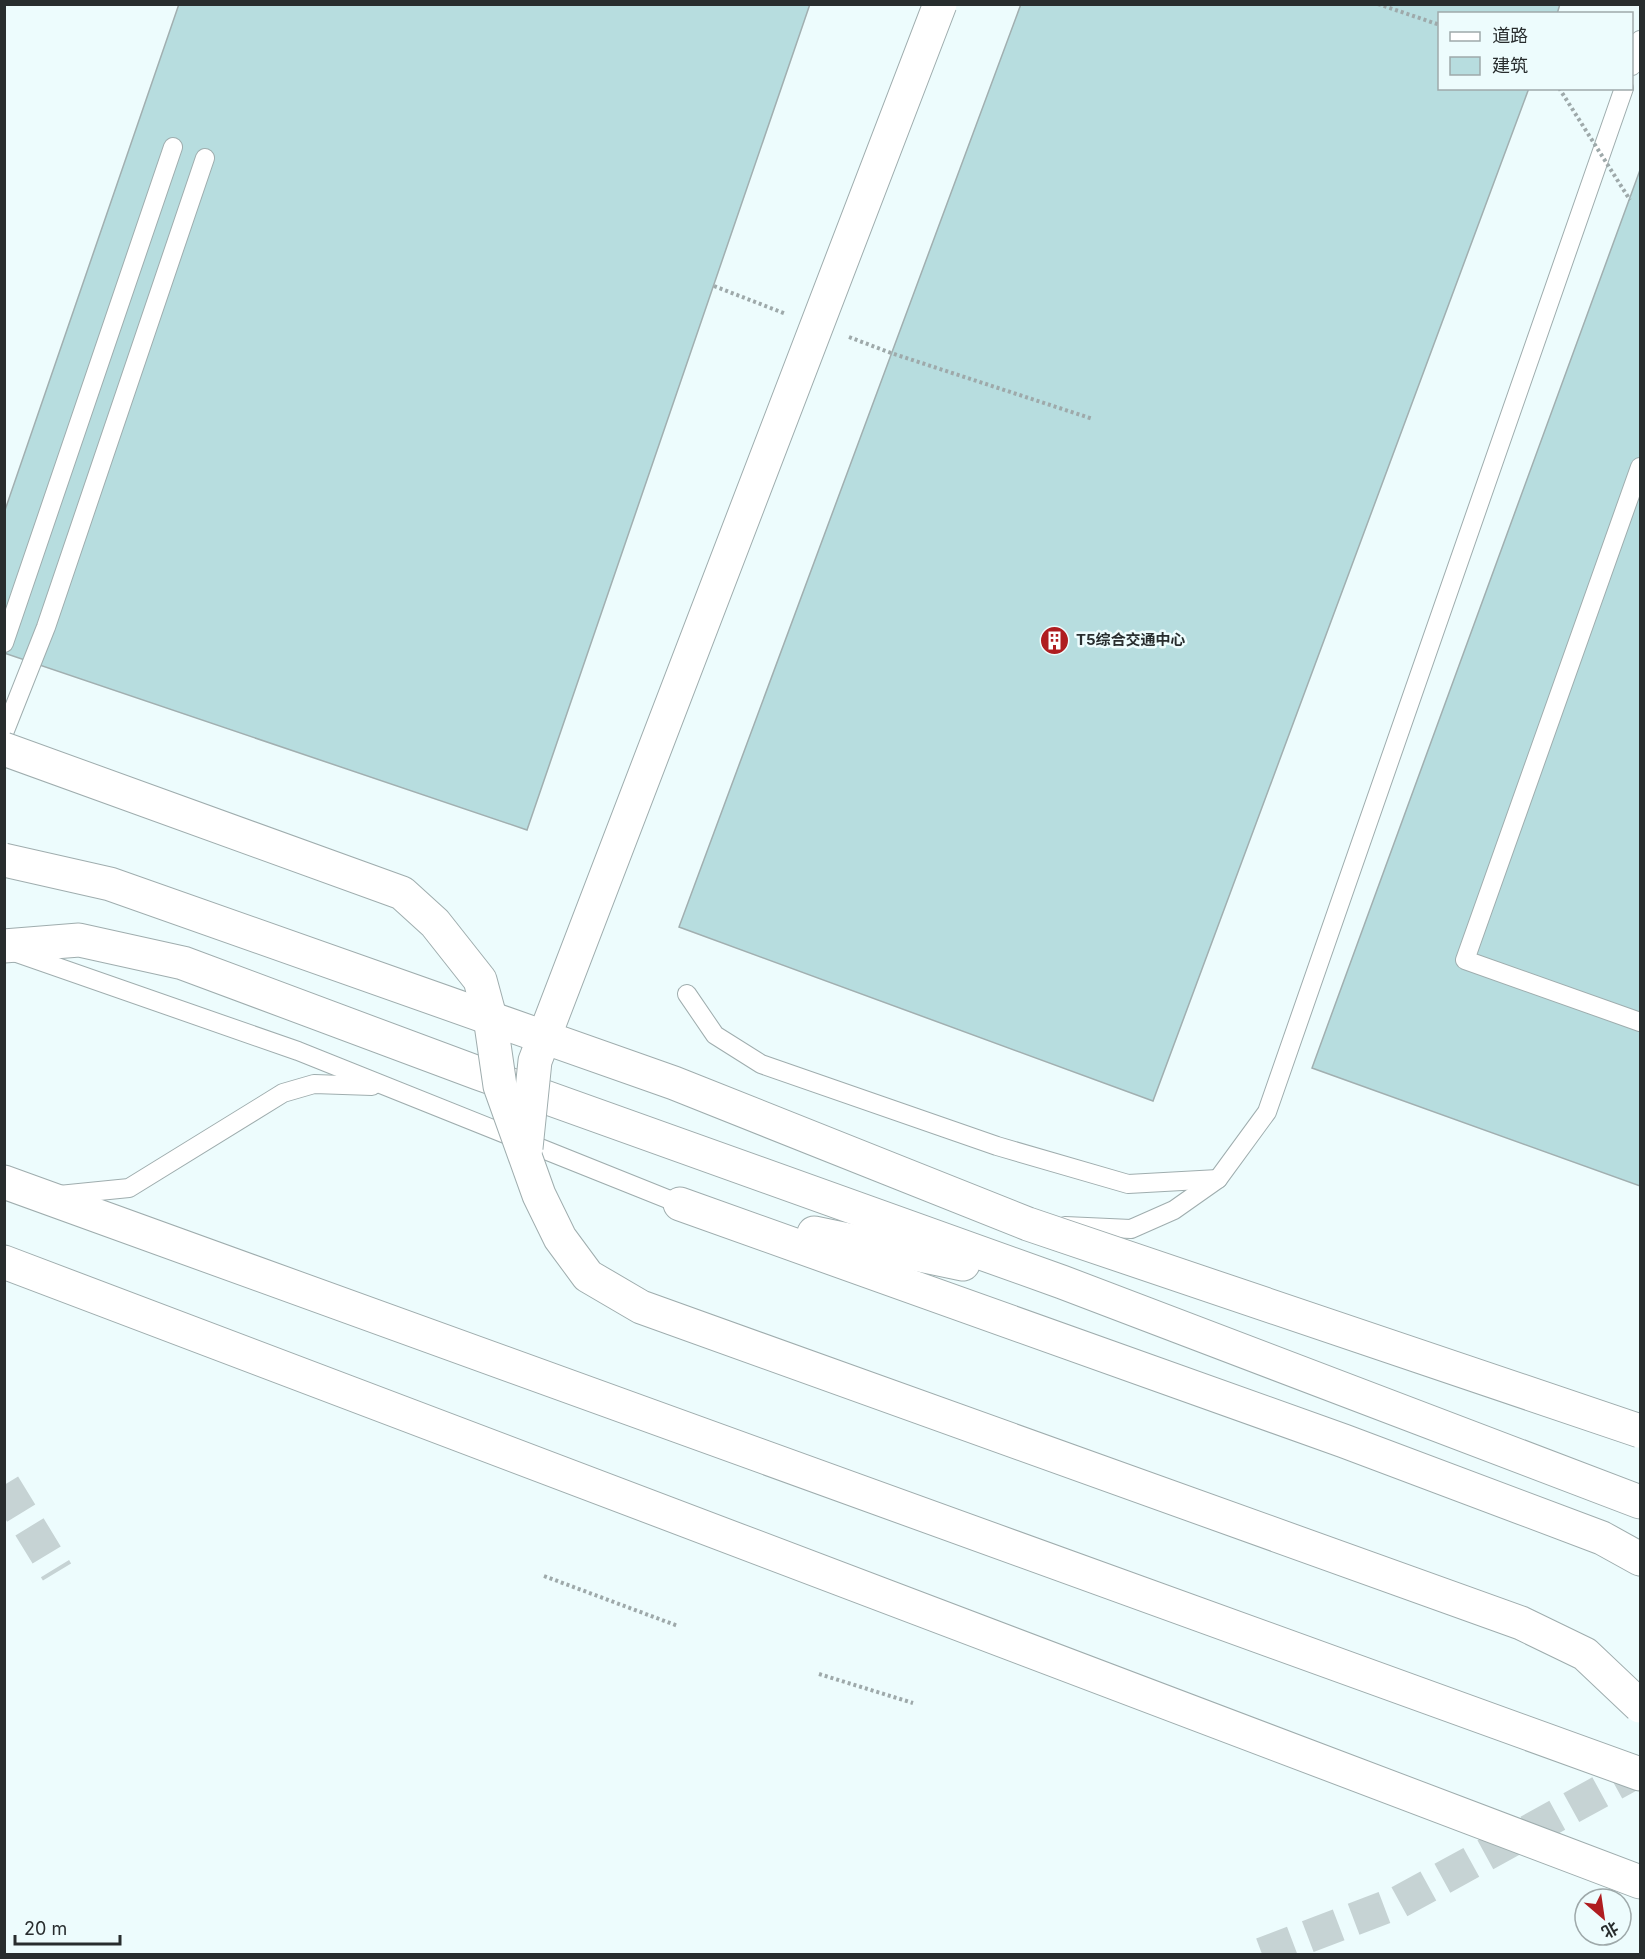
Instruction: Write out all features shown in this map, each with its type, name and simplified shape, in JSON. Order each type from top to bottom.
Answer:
[{"type":"street","points":[[525,1159],[535,1061],[940,4]]},
{"type":"street","points":[[4,749],[402,893],[435,923],[480,980],[490,1017],[500,1086],[539,1195],[560,1238],[588,1276],[641,1307],[1521,1623],[1585,1654],[1641,1706]]},
{"type":"street","points":[[4,860],[110,884],[662,1079],[1028,1224],[1641,1431]]},
{"type":"street","points":[[4,947],[79,940],[183,963],[478,1073],[1062,1282],[1641,1502]]},
{"type":"street","points":[[4,1182],[1641,1774]]},
{"type":"street","points":[[680,1204],[886,1250],[1062,1282]]},
{"type":"street","points":[[680,1204],[1344,1442],[1602,1538],[1641,1558]]},
{"type":"street","points":[[4,1262],[1641,1882]]},
{"type":"lane","points":[[1633,63],[1640,44]]},
{"type":"lane","points":[[1028,1224],[1131,1229],[1174,1210],[1218,1179],[1267,1112],[1623,90]]},
{"type":"lane","points":[[4,643],[172,147]]},
{"type":"lane","points":[[4,733],[46,627],[205,158]]},
{"type":"lane","points":[[1641,467],[1465,960],[1641,1022]]},
{"type":"lane","points":[[4,947],[298,1051],[680,1204]]},
{"type":"lane","points":[[687,994],[715,1035],[761,1064],[998,1146],[1128,1184],[1218,1179]]},
{"type":"lane","points":[[43,1196],[129,1188],[283,1093],[314,1084],[386,1086]]},
{"type":"path","points":[[1378,4],[1438,24]]},
{"type":"path","points":[[1560,90],[1630,200]]},
{"type":"path","points":[[891,353],[1093,419]]},
{"type":"path","points":[[544,1576],[678,1626]]},
{"type":"path","points":[[819,1674],[913,1703]]},
{"type":"building","points":[[179,4],[810,4],[527,830],[4,653],[4,513]]},
{"type":"building","name":"T5综合交通中心","points":[[1021,4],[1560,4],[1558,12],[1438,12],[1438,90],[1528,90],[1153,1101],[679,927]]},
{"type":"building","points":[[1640,170],[1640,1186],[1312,1068]]},
{"type":"tunnel","points":[[4,1485],[57,1572]]},
{"type":"tunnel","points":[[1262,1954],[1399,1902],[1640,1770]]},
{"type":"place","name":"T5综合交通中心","points":[[1055,640]]}]
